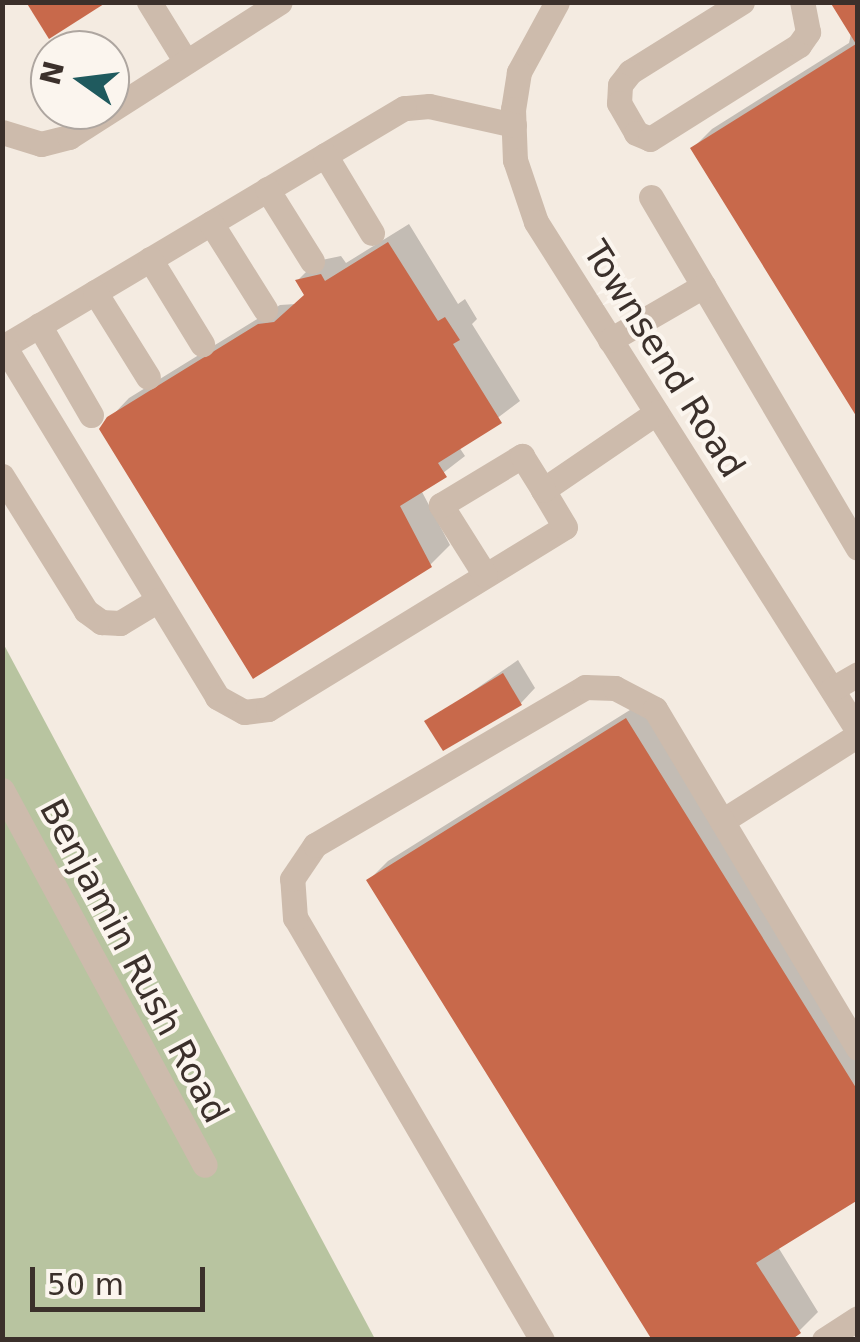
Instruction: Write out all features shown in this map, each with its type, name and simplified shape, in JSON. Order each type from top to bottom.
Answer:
[{"type":"street","points":[[149,2],[186,62]]},
{"type":"street","points":[[2,132],[42,144],[69,137],[280,2]]},
{"type":"street","name":"Townsend Road","points":[[556,2],[519,72],[514,125],[515,160],[536,222],[858,733]]},
{"type":"street","points":[[742,2],[630,72],[620,85],[619,102],[636,134],[650,139],[799,45],[808,32],[802,2]]},
{"type":"street","points":[[486,575],[441,505],[522,456],[564,527],[486,575],[268,709],[244,712],[217,698],[3,346],[404,108],[429,106],[514,125]]},
{"type":"street","points":[[325,155],[372,233]]},
{"type":"street","points":[[267,189],[312,261]]},
{"type":"street","points":[[651,197],[858,548]]},
{"type":"street","points":[[211,223],[265,308]]},
{"type":"street","points":[[150,259],[202,344]]},
{"type":"street","points":[[610,340],[703,286]]},
{"type":"street","points":[[94,292],[148,378]]},
{"type":"street","points":[[40,324],[91,414]]},
{"type":"street","points":[[543,490],[656,413]]},
{"type":"street","points":[[2,476],[86,612],[120,623],[158,600]]},
{"type":"street","points":[[832,690],[858,674]]},
{"type":"street","points":[[542,1340],[295,918],[292,878],[315,845],[585,687],[615,688],[655,709],[858,1048]]},
{"type":"street","points":[[722,820],[858,733]]},
{"type":"street","name":"Benjamin Rush Road","points":[[2,790],[205,1165]]},
{"type":"street","points":[[824,1340],[858,1318]]},
{"type":"green space","points":[[3,643],[375,1339],[3,1339]]},
{"type":"building","points":[[26,2],[107,2],[63,30],[43,30]]},
{"type":"building","points":[[830,2],[858,2],[858,419],[690,148],[856,44]]},
{"type":"building","points":[[388,242],[438,321],[445,317],[460,340],[453,344],[502,423],[438,463],[447,477],[400,506],[432,567],[253,679],[99,429],[107,417],[258,324],[274,322],[304,295],[295,280],[321,274],[325,281]]},
{"type":"building","points":[[503,673],[522,705],[443,751],[424,721]]},
{"type":"building","points":[[626,718],[858,1091],[858,1200],[756,1263],[801,1333],[791,1340],[652,1340],[366,880]]}]
